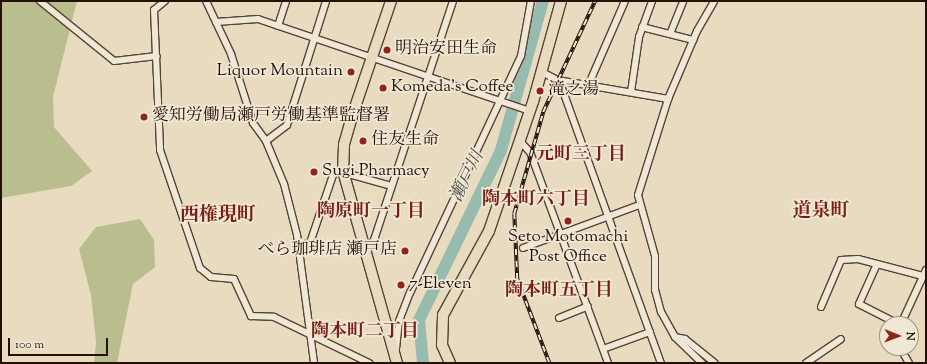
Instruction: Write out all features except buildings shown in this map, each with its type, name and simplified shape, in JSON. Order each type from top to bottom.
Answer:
[{"type":"highway","points":[[391,1],[371,58],[344,145],[343,171],[364,256],[396,360]]},
{"type":"highway","points":[[450,363],[442,345],[443,315],[489,231],[520,141],[527,110],[542,72],[561,1]]},
{"type":"street","points":[[40,1],[114,61],[157,56]]},
{"type":"street","points":[[165,1],[154,10],[160,150],[200,268],[211,277],[234,279],[251,316],[274,317],[369,363]]},
{"type":"street","points":[[206,1],[231,54],[253,123],[266,141],[284,184],[299,245],[312,336],[314,363]]},
{"type":"street","points":[[278,26],[286,1]]},
{"type":"street","points":[[266,141],[287,125],[326,1]]},
{"type":"street","points":[[364,256],[374,240],[453,1]]},
{"type":"street","points":[[396,360],[399,321],[410,293],[503,100],[521,56],[531,1]]},
{"type":"street","points":[[588,86],[624,1]]},
{"type":"street","points":[[631,92],[642,28],[652,1]]},
{"type":"street","points":[[670,34],[683,1]]},
{"type":"street","points":[[702,363],[675,337],[661,312],[655,290],[655,256],[639,206],[641,183],[668,99],[693,40],[714,1]]},
{"type":"street","points":[[216,22],[247,18],[278,26],[371,58],[503,100],[527,110]]},
{"type":"street","points":[[642,28],[693,40]]},
{"type":"street","points":[[542,72],[559,80],[668,99]]},
{"type":"street","points":[[559,80],[606,217],[661,363]]},
{"type":"street","points":[[520,141],[530,152],[608,363]]},
{"type":"street","points":[[299,245],[310,243],[333,176],[343,171],[391,186]]},
{"type":"street","points":[[523,248],[639,206]]},
{"type":"street","points":[[821,307],[841,260],[858,259],[923,276]]},
{"type":"street","points":[[877,264],[859,304],[882,316]]},
{"type":"street","points":[[906,316],[926,270]]},
{"type":"street","points":[[559,318],[588,306]]},
{"type":"street","points":[[603,349],[650,332]]},
{"type":"street","points":[[675,337],[684,339],[715,363]]},
{"type":"street","points":[[806,363],[840,339]]},
{"type":"green space","points":[[1,1],[77,1],[53,97],[54,127],[92,171],[71,186],[1,198]]},
{"type":"green space","points":[[140,219],[154,240],[155,267],[133,284],[117,363],[94,363],[96,342],[91,295],[79,249],[96,227]]},
{"type":"waterway","name":"瀬戸川","points":[[423,363],[419,320],[501,150],[543,1]]},
{"type":"railway","points":[[549,363],[517,279],[514,214],[543,112],[595,1]]},
{"type":"place","name":"明治安田生命","points":[[387,50]]},
{"type":"place","name":"Liquor Mountain","points":[[351,72]]},
{"type":"place","name":"Komeda's Coffee","points":[[383,88]]},
{"type":"place","name":"滝之湯","points":[[540,91]]},
{"type":"place","name":"愛知労働局瀬戸労働基準監督署","points":[[144,117]]},
{"type":"place","name":"住友生命","points":[[363,141]]},
{"type":"place","name":"Sugi Pharmacy","points":[[314,172]]},
{"type":"place","name":"Seto Motomachi Post Office","points":[[568,221]]},
{"type":"place","name":"べら珈琲店 瀬戸店","points":[[405,251]]},
{"type":"place","name":"7-Eleven","points":[[401,285]]},
{"type":"district","name":"元町三丁目","points":[[581,155]]},
{"type":"district","name":"陶本町六丁目","points":[[536,200]]},
{"type":"district","name":"陶原町一丁目","points":[[371,212]]},
{"type":"district","name":"道泉町","points":[[821,212]]},
{"type":"district","name":"西権現町","points":[[218,216]]},
{"type":"district","name":"陶本町五丁目","points":[[559,291]]},
{"type":"district","name":"陶本町二丁目","points":[[365,332]]}]
